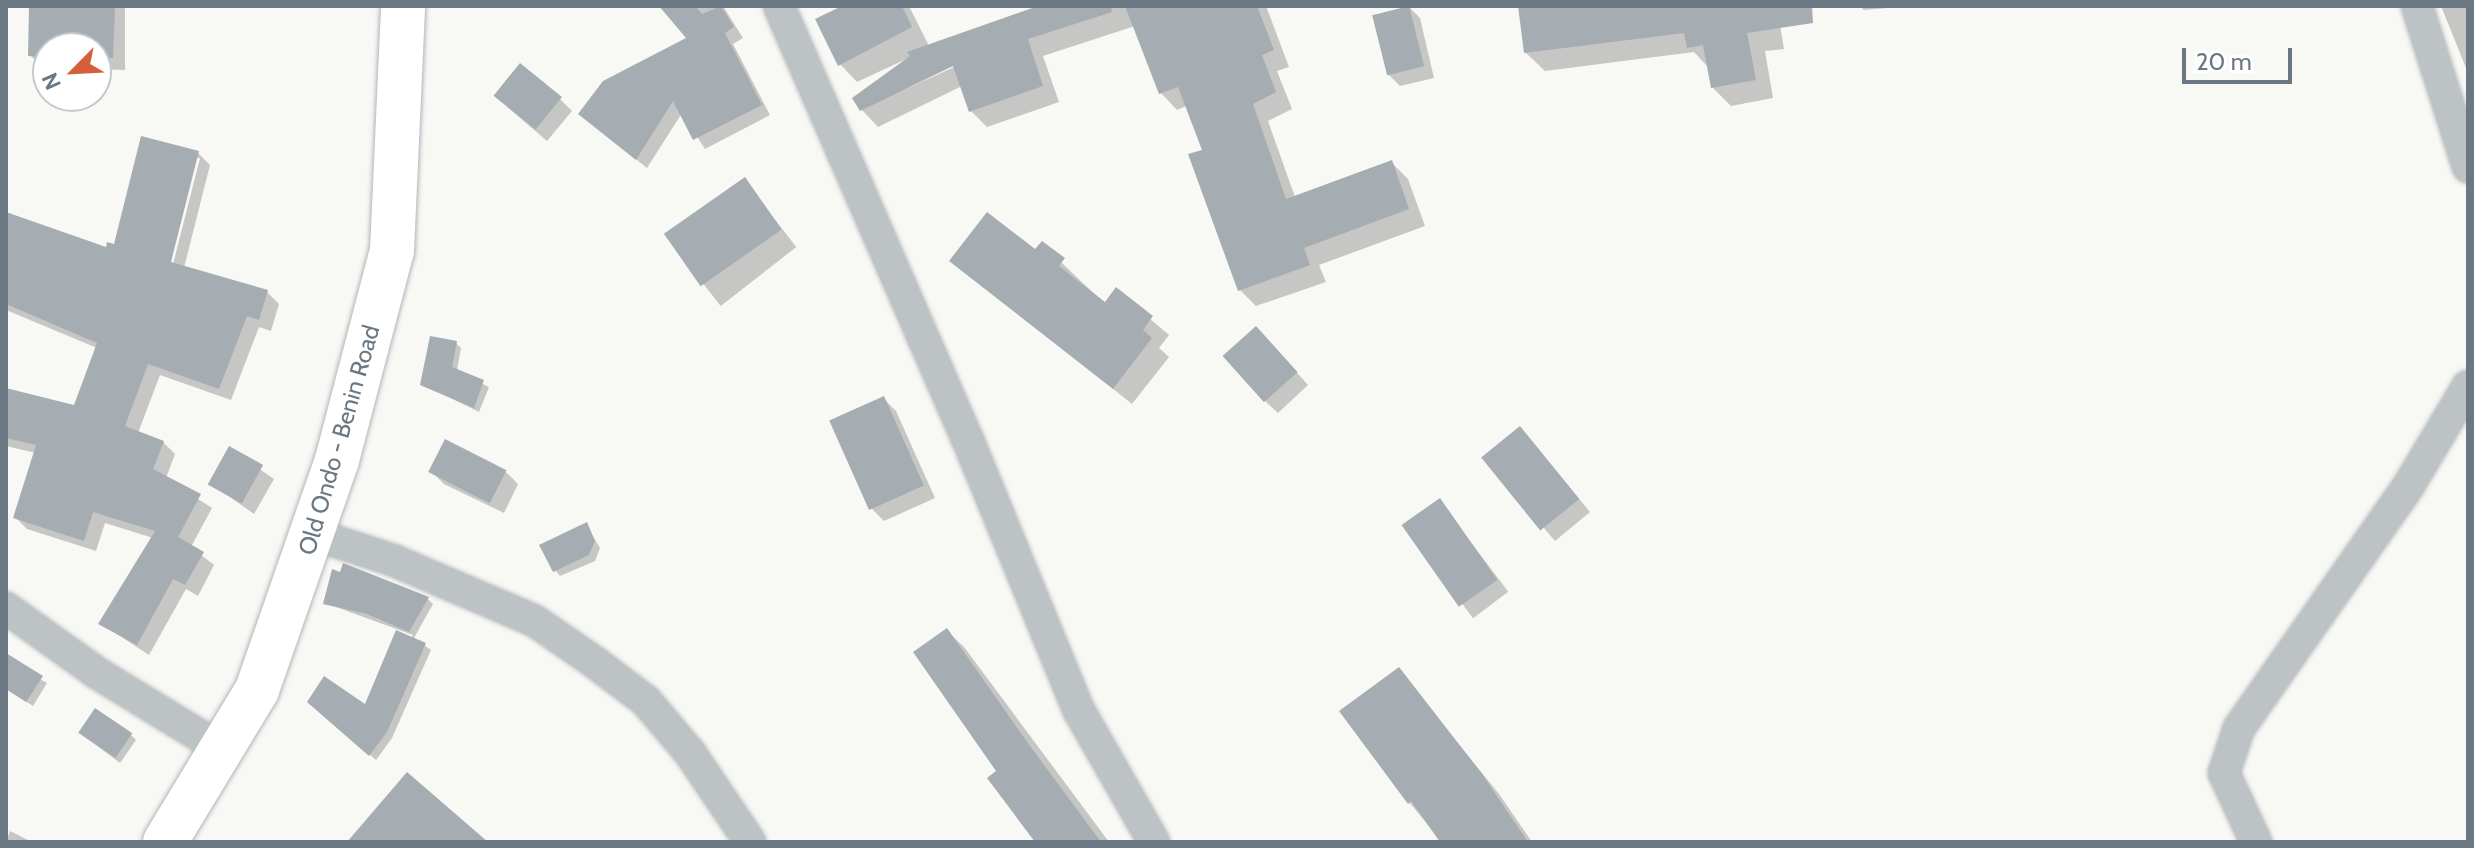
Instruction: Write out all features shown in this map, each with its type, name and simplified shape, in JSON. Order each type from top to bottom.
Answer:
[{"type":"main road","name":"Old Ondo - Benin Road","points":[[165,842],[257,690],[313,534],[392,251],[403,6]]},
{"type":"street","points":[[779,6],[955,409],[1078,709],[1154,842]]},
{"type":"street","points":[[2417,6],[2468,167]]},
{"type":"street","points":[[2256,842],[2224,773],[2239,728],[2409,485],[2468,386]]},
{"type":"street","points":[[313,534],[395,561],[535,621],[597,664],[646,701],[690,753],[750,842]]},
{"type":"street","points":[[6,608],[97,673],[223,750]]},
{"type":"building","points":[[29,6],[115,6],[113,58],[112,32],[32,32],[32,56],[28,56]]},
{"type":"building","points":[[659,6],[695,6],[702,14],[721,6],[734,27],[725,33],[762,105],[693,140],[673,101],[636,160],[578,114],[603,81],[686,38]]},
{"type":"building","points":[[842,6],[902,6],[912,27],[838,66],[815,19]]},
{"type":"building","points":[[1038,6],[1111,6],[1112,12],[1028,39],[1043,86],[969,112],[953,66],[860,111],[852,98],[910,56],[907,52]]},
{"type":"building","points":[[1125,6],[1257,6],[1274,50],[1262,55],[1276,92],[1253,104],[1286,199],[1392,160],[1409,209],[1304,248],[1310,265],[1238,291],[1188,154],[1202,150],[1178,87],[1159,94]]},
{"type":"building","points":[[1409,6],[1424,66],[1387,75],[1372,15]]},
{"type":"building","points":[[1518,6],[1812,6],[1813,23],[1747,33],[1756,80],[1711,88],[1703,45],[1687,48],[1684,33],[1524,53]]},
{"type":"building","points":[[520,63],[562,97],[536,130],[494,96]]},
{"type":"building","points":[[141,136],[199,151],[171,262],[268,290],[259,320],[247,316],[219,389],[148,364],[125,426],[164,441],[153,469],[201,494],[178,537],[204,552],[185,585],[173,579],[137,645],[98,624],[155,531],[93,512],[84,541],[13,518],[36,445],[6,438],[6,388],[74,405],[97,343],[6,304],[6,212],[106,247],[107,242],[114,244]]},
{"type":"building","points":[[745,177],[782,229],[701,286],[664,234]]},
{"type":"building","points":[[987,212],[1035,249],[1042,241],[1065,258],[1059,266],[1105,302],[1116,287],[1153,316],[1143,330],[1152,338],[1113,389],[949,261]]},
{"type":"building","points":[[1256,326],[1297,372],[1264,402],[1223,356]]},
{"type":"building","points":[[430,336],[457,341],[452,367],[484,380],[474,408],[420,385]]},
{"type":"building","points":[[884,396],[924,486],[869,510],[829,420]]},
{"type":"building","points":[[1520,426],[1579,499],[1540,531],[1481,457]]},
{"type":"building","points":[[445,439],[506,470],[490,503],[428,472]]},
{"type":"building","points":[[229,446],[263,465],[242,503],[208,484]]},
{"type":"building","points":[[1440,498],[1497,580],[1459,607],[1401,525]]},
{"type":"building","points":[[587,522],[595,541],[589,555],[553,572],[539,545]]},
{"type":"building","points":[[343,563],[429,597],[409,632],[367,614],[323,604],[332,569],[340,572]]},
{"type":"building","points":[[947,628],[1101,842],[1035,842],[987,778],[996,771],[913,652]]},
{"type":"building","points":[[396,630],[426,643],[387,732],[369,756],[307,702],[324,676],[365,704]]},
{"type":"building","points":[[6,653],[43,676],[26,702],[6,689]]},
{"type":"building","points":[[1399,667],[1482,774],[1528,842],[1440,842],[1339,711]]},
{"type":"building","points":[[95,708],[132,733],[116,758],[78,733]]},
{"type":"building","points":[[407,772],[488,842],[347,842]]}]
